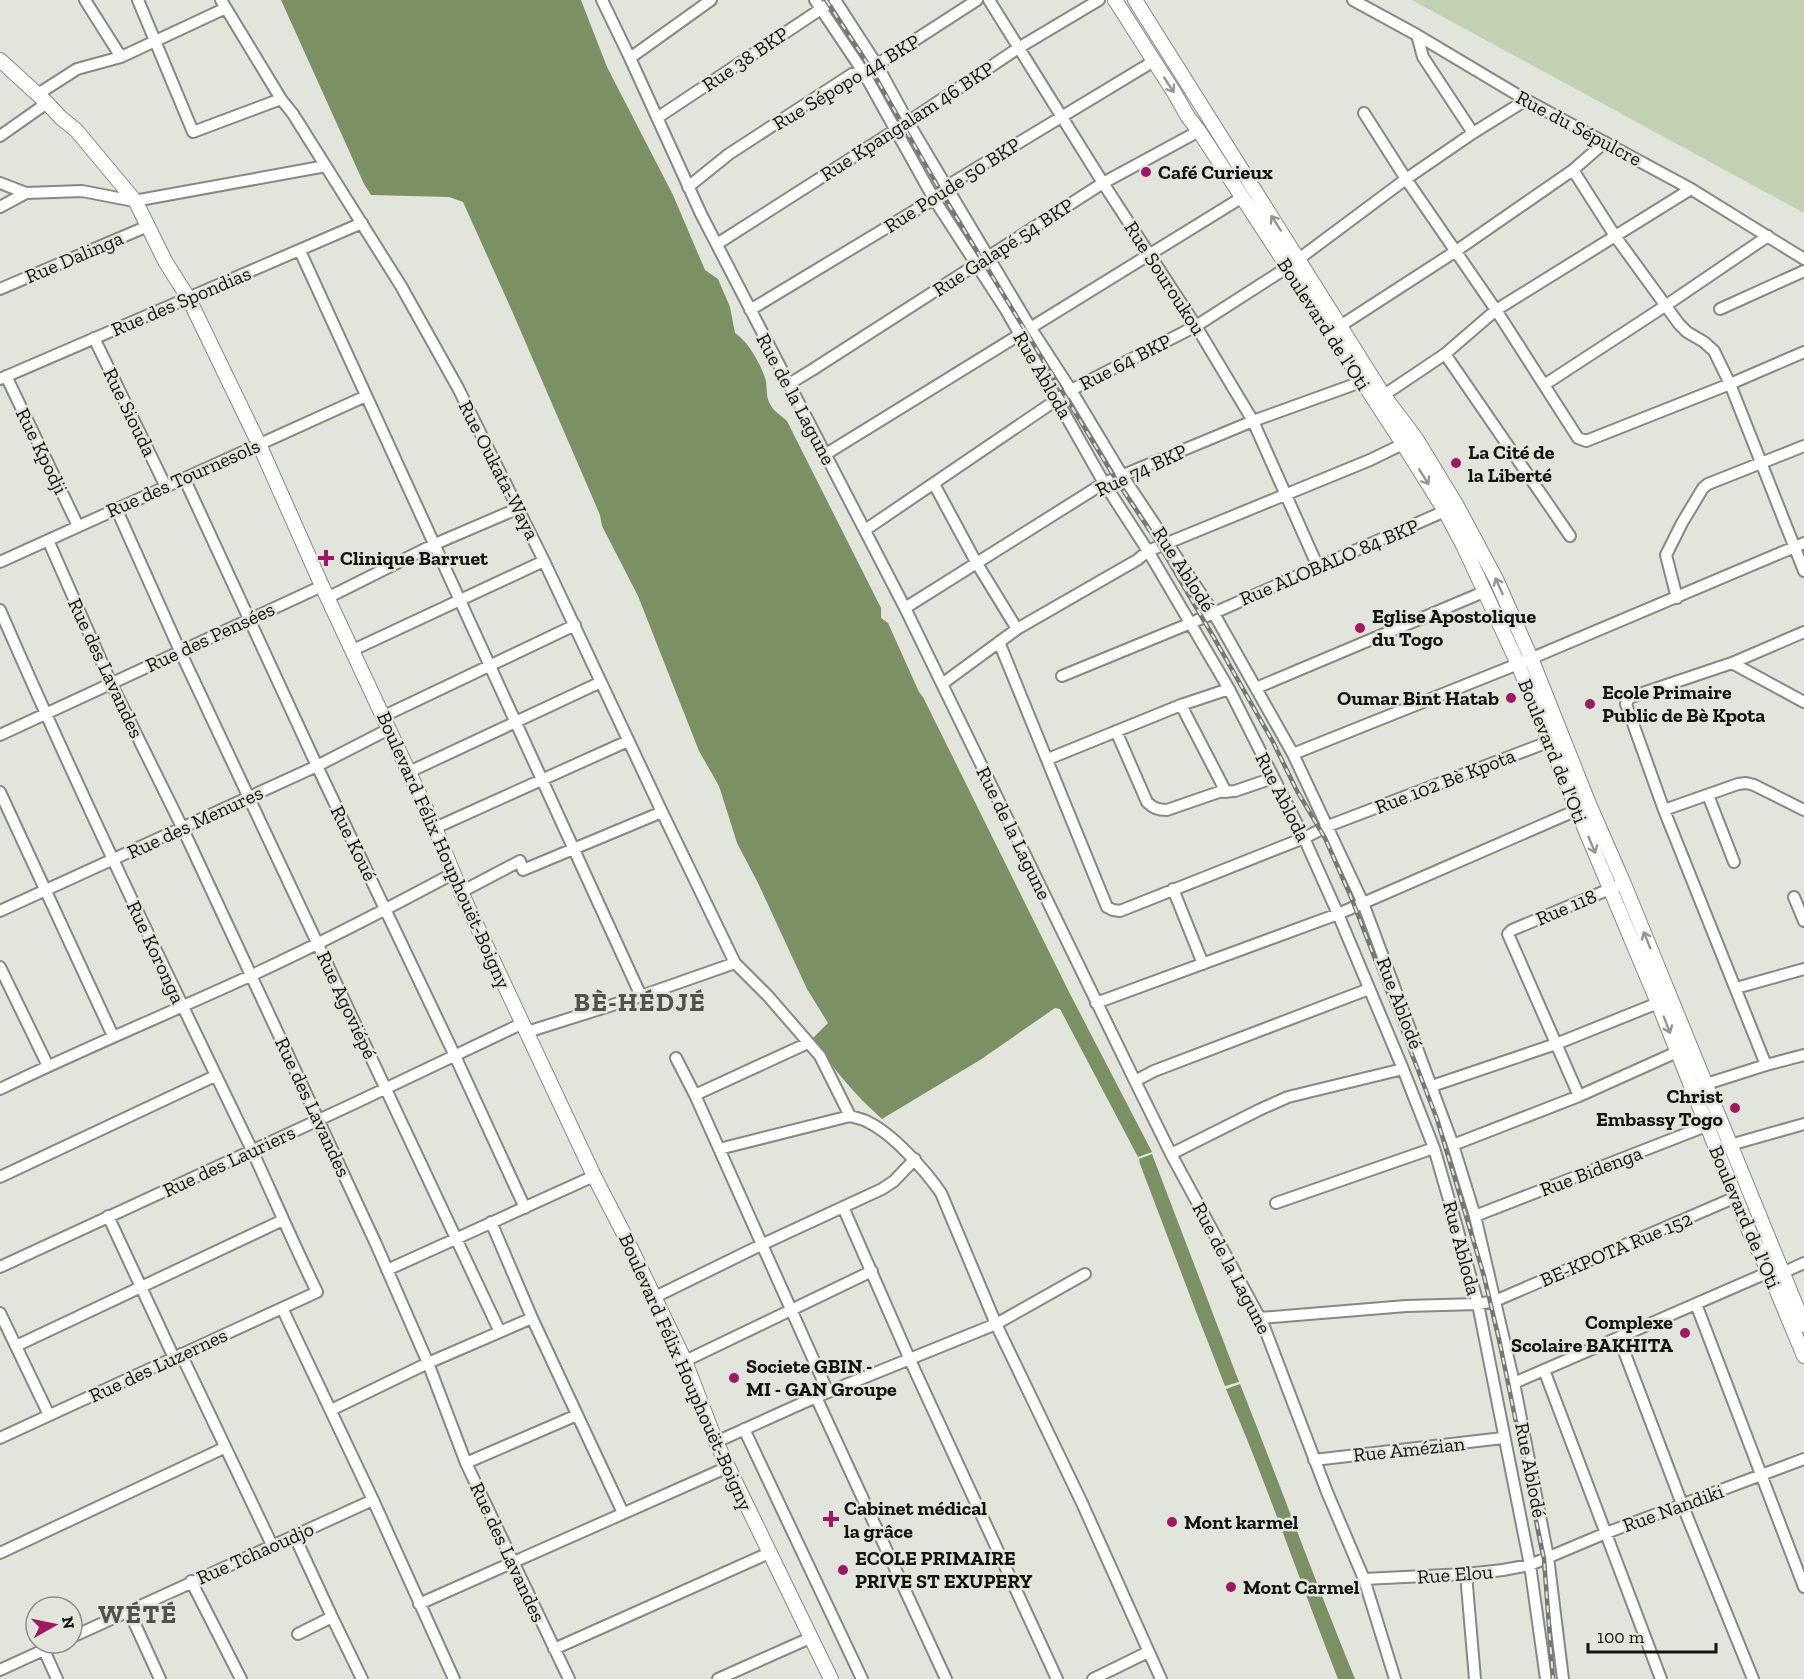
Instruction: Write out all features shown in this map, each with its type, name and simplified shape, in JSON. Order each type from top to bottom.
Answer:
[{"type":"main road","name":"Boulevard de l'Oti","points":[[1115,0],[1241,198],[1293,263]]},
{"type":"main road","name":"Boulevard de l'Oti","points":[[1135,0],[1293,263],[1379,399],[1403,444],[1445,511],[1496,579],[1556,739],[1698,1087],[1706,1126],[1750,1233],[1776,1273],[1804,1325]]},
{"type":"main road","name":"Boulevard Félix Houphouët-Boigny","points":[[0,60],[76,130],[134,201],[165,261],[189,299],[259,444],[435,828],[460,892],[594,1176],[655,1297],[685,1361],[716,1442],[831,1679]]},
{"type":"main road","name":"Boulevard de l'Oti","points":[[1335,329],[1361,382],[1414,437],[1470,543],[1486,591],[1525,661]]},
{"type":"main road","name":"Boulevard de l'Oti","points":[[1556,739],[1577,810],[1617,886],[1677,1052],[1730,1145],[1804,1356]]},
{"type":"street","points":[[85,0],[121,57]]},
{"type":"street","points":[[138,0],[193,132],[281,99]]},
{"type":"street","name":"Rue de la Lagune","points":[[602,0],[688,187],[905,608],[1171,1154],[1260,1318],[1277,1357],[1314,1460],[1364,1579],[1395,1679]]},
{"type":"street","points":[[630,58],[711,0]]},
{"type":"street","name":"Rue 38 BKP","points":[[657,118],[818,4],[834,0]]},
{"type":"street","name":"Rue Ablodé","points":[[834,0],[877,65],[908,122],[1030,327],[1122,475],[1213,612],[1293,754],[1363,903],[1432,1086],[1475,1216],[1514,1383],[1546,1558],[1563,1679]]},
{"type":"street","name":"Rue Sépopo 44 BKP","points":[[688,187],[729,154],[852,74],[864,73],[977,0]]},
{"type":"street","name":"Rue Souroukou","points":[[990,0],[1103,183],[1196,326],[1253,421],[1317,567]]},
{"type":"street","name":"Rue Kpangalam 46 BKP","points":[[717,244],[1020,48],[1099,0]]},
{"type":"street","name":"Rue du Sépulcre","points":[[1353,0],[1526,100],[1691,189],[1804,258]]},
{"type":"street","points":[[0,136],[77,69],[121,57],[223,4]]},
{"type":"street","name":"Rue Oukata-Waya","points":[[223,4],[281,99],[293,114],[362,223],[429,335],[519,508],[735,963],[768,996],[820,1056],[850,1116]]},
{"type":"street","name":"Rue Abloda","points":[[818,4],[864,73],[934,199],[1020,334],[1104,483],[1148,551],[1229,688],[1304,838],[1338,914],[1434,1148],[1478,1304],[1530,1565],[1546,1679]]},
{"type":"street","points":[[1417,35],[1423,57],[1473,133]]},
{"type":"street","name":"Rue Poude 50 BKP","points":[[750,310],[934,199],[947,186],[1154,60]]},
{"type":"street","name":"Rue 64 BKP","points":[[865,530],[1071,390],[1196,326],[1293,263],[1406,179],[1526,100]]},
{"type":"street","points":[[1364,113],[1406,179],[1496,310],[1578,438],[1586,441],[1804,352]]},
{"type":"street","name":"Rue Galapé 54 BKP","points":[[789,384],[1103,183],[1199,131]]},
{"type":"street","points":[[1335,329],[1456,251],[1573,170],[1605,142]]},
{"type":"street","points":[[0,183],[26,193],[82,192],[134,201],[326,166]]},
{"type":"street","points":[[1573,170],[1615,236],[1665,306],[1687,332],[1714,351],[1730,384],[1761,464],[1799,545],[1804,572]]},
{"type":"street","points":[[1379,399],[1445,354],[1496,310],[1691,189]]},
{"type":"street","points":[[0,207],[26,193]]},
{"type":"street","points":[[826,454],[1241,198]]},
{"type":"street","name":"Rue des Spondias","points":[[3,378],[362,223]]},
{"type":"street","name":"Rue Dalinga","points":[[0,289],[148,226]]},
{"type":"street","points":[[1544,385],[1768,236]]},
{"type":"street","points":[[300,251],[641,996]]},
{"type":"street","points":[[1720,309],[1804,271]]},
{"type":"street","name":"Rue Siouda","points":[[94,338],[165,486]]},
{"type":"street","points":[[1445,354],[1570,536]]},
{"type":"street","name":"Rue Kpodji","points":[[3,378],[78,526]]},
{"type":"street","name":"Rue 74 BKP","points":[[905,608],[1104,483],[1253,421],[1361,382]]},
{"type":"street","name":"Rue des Tournesols","points":[[0,562],[366,396]]},
{"type":"street","points":[[942,684],[1017,629],[1137,560],[1148,551],[1370,460],[1403,444]]},
{"type":"street","points":[[1677,598],[1666,555],[1703,488],[1804,446]]},
{"type":"street","name":"Rue Koué","points":[[184,478],[525,1208]]},
{"type":"street","points":[[934,484],[976,562],[1017,629]]},
{"type":"street","name":"Rue Agoviépé","points":[[116,508],[180,651],[500,1332]]},
{"type":"street","name":"Rue des Pensées","points":[[0,735],[250,619],[325,592],[519,508]]},
{"type":"street","name":"Rue ALOBALO 84 BKP","points":[[1062,676],[1191,623],[1445,511]]},
{"type":"street","name":"Rue des Lavandes","points":[[48,540],[111,683],[182,827],[319,1120],[428,1363],[466,1463],[569,1679]]},
{"type":"street","points":[[1293,754],[1525,661],[1799,545]]},
{"type":"street","points":[[353,650],[544,561]]},
{"type":"street","points":[[1256,688],[1486,591]]},
{"type":"street","name":"Rue Koronga","points":[[0,610],[45,714],[317,1292]]},
{"type":"street","name":"Rue des Menures","points":[[0,912],[317,766],[489,664],[575,624]]},
{"type":"street","points":[[1766,1065],[1665,810],[1626,704],[1628,700],[1732,663],[1804,632]]},
{"type":"street","points":[[999,642],[1048,759],[1229,688]]},
{"type":"street","points":[[1732,663],[1804,702]]},
{"type":"street","points":[[409,772],[601,682]]},
{"type":"street","points":[[1181,705],[1226,792]]},
{"type":"street","points":[[1116,731],[1147,802],[1160,810],[1167,810],[1219,792],[1235,791],[1273,778]]},
{"type":"street","name":"Rue 102 Bè Kpota","points":[[1048,759],[1107,907],[1120,911],[1304,838],[1328,826],[1556,739]]},
{"type":"street","points":[[435,828],[628,741]]},
{"type":"street","points":[[1665,810],[1746,783],[1804,810]]},
{"type":"street","points":[[0,792],[113,1036]]},
{"type":"street","points":[[1708,795],[1734,862]]},
{"type":"street","points":[[1096,1003],[1338,914],[1577,810]]},
{"type":"street","points":[[460,892],[519,861],[523,870],[662,812]]},
{"type":"street","points":[[0,1089],[252,975],[386,910],[454,873]]},
{"type":"street","name":"Rue 118","points":[[1556,1044],[1508,934],[1512,930],[1617,886]]},
{"type":"street","points":[[1173,889],[1203,964]]},
{"type":"street","points":[[1794,897],[1804,921]]},
{"type":"street","name":"Rue des Lauriers","points":[[0,1267],[455,1056],[525,1027],[641,996],[735,963]]},
{"type":"street","points":[[0,967],[48,1066]]},
{"type":"street","points":[[1736,988],[1804,969]]},
{"type":"street","points":[[1135,1082],[1154,1071],[1369,989]]},
{"type":"street","points":[[1432,1086],[1556,1044],[1658,1003]]},
{"type":"street","points":[[695,1095],[808,1043]]},
{"type":"street","points":[[1556,1044],[1579,1096]]},
{"type":"street","points":[[1453,1145],[1579,1096],[1677,1052]]},
{"type":"street","points":[[1698,1087],[1804,1055]]},
{"type":"street","points":[[676,1058],[695,1095],[828,1392]]},
{"type":"street","points":[[1171,1154],[1261,1108],[1288,1097],[1403,1069]]},
{"type":"street","points":[[0,1176],[215,1076]]},
{"type":"street","points":[[719,1149],[850,1116],[868,1122],[915,1159],[940,1192],[996,1324],[1082,1503],[1161,1679]]},
{"type":"street","points":[[1730,1145],[1804,1124]]},
{"type":"street","name":"Rue Bidenga","points":[[1475,1216],[1706,1126]]},
{"type":"street","points":[[1276,1203],[1434,1148]]},
{"type":"street","points":[[655,1297],[890,1185],[915,1159]]},
{"type":"street","points":[[387,1270],[594,1176]]},
{"type":"street","name":"BE-KPOTA Rue 152","points":[[1260,1318],[1495,1301],[1736,1197]]},
{"type":"street","points":[[843,1207],[910,1360],[1057,1679]]},
{"type":"street","points":[[108,1216],[272,1545]]},
{"type":"street","points":[[16,1346],[283,1220]]},
{"type":"street","points":[[491,1222],[532,1318],[623,1513]]},
{"type":"street","points":[[1514,1383],[1696,1304],[1804,1263]]},
{"type":"street","points":[[685,1361],[872,1271]]},
{"type":"street","points":[[716,1442],[816,1397],[996,1324],[1085,1274]]},
{"type":"street","name":"Rue des Luzernes","points":[[0,1438],[317,1292]]},
{"type":"street","points":[[1696,1304],[1804,1587]]},
{"type":"street","points":[[282,1308],[373,1500],[453,1679]]},
{"type":"street","points":[[0,1312],[50,1415]]},
{"type":"street","points":[[331,1410],[428,1363],[532,1318]]},
{"type":"street","points":[[1619,1338],[1682,1504],[1753,1679]]},
{"type":"street","points":[[1544,1370],[1661,1679]]},
{"type":"street","points":[[816,1397],[946,1679]]},
{"type":"street","points":[[466,1463],[577,1415]]},
{"type":"street","points":[[744,1429],[862,1679]]},
{"type":"street","name":"Rue Amézian","points":[[1314,1460],[1503,1438]]},
{"type":"street","points":[[0,1553],[224,1448]]},
{"type":"street","name":"Rue Nandiki","points":[[1546,1558],[1605,1533],[1804,1459]]},
{"type":"street","points":[[419,1604],[728,1467]]},
{"type":"street","name":"Rue Tchaoudjo","points":[[84,1632],[373,1500]]},
{"type":"street","points":[[294,1535],[362,1679]]},
{"type":"street","points":[[554,1649],[769,1553]]},
{"type":"street","name":"Rue Elou","points":[[1364,1579],[1503,1570],[1530,1565],[1546,1558]]},
{"type":"street","points":[[1466,1574],[1475,1679]]},
{"type":"street","points":[[192,1581],[241,1679]]},
{"type":"street","points":[[129,1611],[160,1679]]},
{"type":"street","points":[[298,1634],[332,1617]]},
{"type":"street","points":[[718,1679],[810,1638]]},
{"type":"street","points":[[1093,1679],[1148,1652]]},
{"type":"street","points":[[0,1670],[33,1655]]},
{"type":"street","points":[[46,1655],[57,1679]]},
{"type":"shaded area","points":[[281,0],[581,0],[607,67],[673,195],[705,270],[718,279],[730,307],[735,333],[754,354],[761,368],[770,404],[787,421],[881,608],[881,618],[888,623],[919,692],[1152,1152],[1138,1157],[1060,1009],[1055,1008],[980,1060],[882,1119],[853,1091],[828,1060],[813,1038],[828,1023],[807,989],[737,843],[719,786],[699,751],[638,596],[602,526],[600,515],[463,202],[449,197],[371,195]]},
{"type":"shaded area","points":[[1412,0],[1804,0],[1804,213]]},
{"type":"shaded area","points":[[1152,1154],[1239,1382],[1225,1386],[1195,1309],[1140,1164],[1139,1159]]},
{"type":"shaded area","points":[[1240,1384],[1355,1679],[1338,1679],[1226,1389]]},
{"type":"railway","points":[[826,0],[871,69],[941,192],[1115,478],[1160,546],[1213,636],[1325,838],[1351,897],[1437,1119],[1484,1276],[1544,1559],[1553,1679]]},
{"type":"place","name":"Café Curieux","points":[[1146,172]]},
{"type":"place","name":"La Cité de la Liberté","points":[[1456,463]]},
{"type":"place","name":"Clinique Barruet","points":[[326,558]]},
{"type":"place","name":"Eglise Apostolique du Togo","points":[[1360,628]]},
{"type":"place","name":"Oumar Bint Hatab","points":[[1511,698]]},
{"type":"place","name":"Ecole Primaire Public de Bè Kpota","points":[[1590,704]]},
{"type":"place","name":"Christ Embassy Togo","points":[[1735,1108]]},
{"type":"place","name":"Complexe Scolaire BAKHITA","points":[[1685,1333]]},
{"type":"place","name":"Societe GBIN - MI - GAN Groupe","points":[[734,1378]]},
{"type":"place","name":"Cabinet médical la grâce","points":[[831,1519]]},
{"type":"place","name":"Mont karmel","points":[[1172,1522]]},
{"type":"place","name":"ECOLE PRIMAIRE PRIVE ST EXUPERY","points":[[843,1570]]},
{"type":"place","name":"Mont Carmel","points":[[1231,1587]]},
{"type":"district","name":"BÈ-HÉDJÉ","points":[[640,1002]]},
{"type":"district","name":"WÉTÉ","points":[[138,1614]]}]
